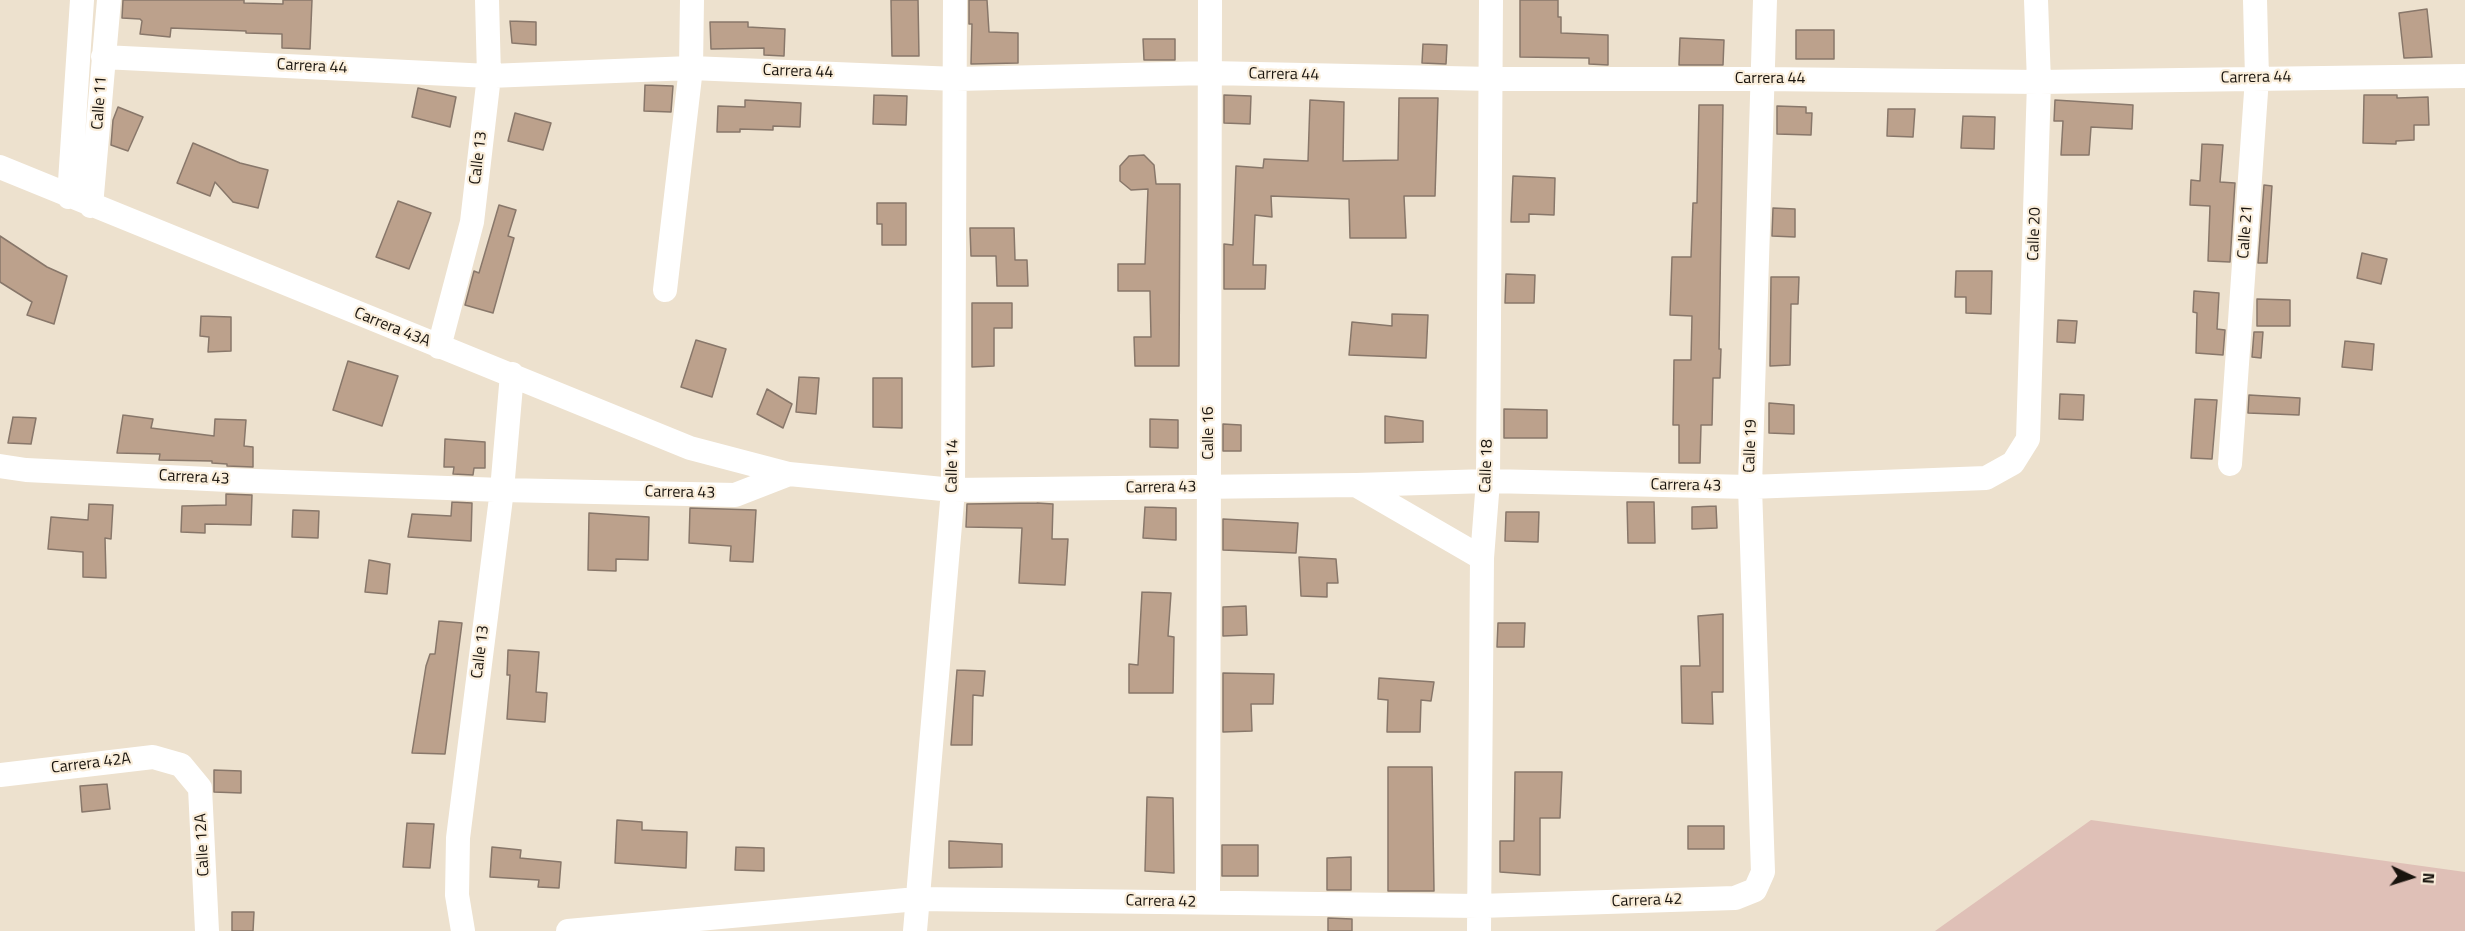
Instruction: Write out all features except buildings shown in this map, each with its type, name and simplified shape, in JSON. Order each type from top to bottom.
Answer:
[{"type":"street","points":[[80,201],[82,0]]},
{"type":"street","name":"Calle 11","points":[[80,201],[103,57],[109,0]]},
{"type":"street","name":"Calle 13","points":[[439,347],[472,222],[489,76],[487,0]]},
{"type":"street","points":[[665,290],[691,68],[692,0]]},
{"type":"street","name":"Calle 14","points":[[915,931],[953,490],[955,0]]},
{"type":"street","name":"Calle 16","points":[[1208,902],[1210,0]]},
{"type":"street","name":"Calle 18","points":[[1479,931],[1482,558],[1488,481],[1491,0]]},
{"type":"street","name":"Calle 19","points":[[1755,890],[1762,872],[1750,487],[1765,0]]},
{"type":"street","name":"Calle 20","points":[[2013,464],[2028,439],[2039,82],[2036,0]]},
{"type":"street","name":"Calle 21","points":[[2230,464],[2257,78],[2255,0]]},
{"type":"street","name":"Carrera 44","points":[[103,57],[489,76],[691,68],[956,79],[1210,74],[1491,80],[1762,79],[2039,82],[2465,76]]},
{"type":"street","name":"Carrera 43A","points":[[0,167],[690,448],[789,474]]},
{"type":"street","name":"Calle 13","points":[[463,931],[457,895],[458,838],[502,490],[512,374]]},
{"type":"street","name":"Carrera 43","points":[[0,466],[26,470],[180,478],[502,490],[735,495],[789,474],[953,490],[1488,481],[1750,487],[1986,478],[2013,464]]},
{"type":"street","points":[[1356,485],[1482,558]]},
{"type":"street","name":"Carrera 42A","points":[[0,775],[153,757],[181,765]]},
{"type":"street","name":"Calle 12A","points":[[181,765],[200,788],[207,931]]},
{"type":"street","name":"Carrera 42","points":[[568,931],[917,899],[1479,906],[1735,898],[1755,890]]},
{"type":"shaded area","points":[[2091,820],[2465,872],[2465,931],[1935,931]]}]
